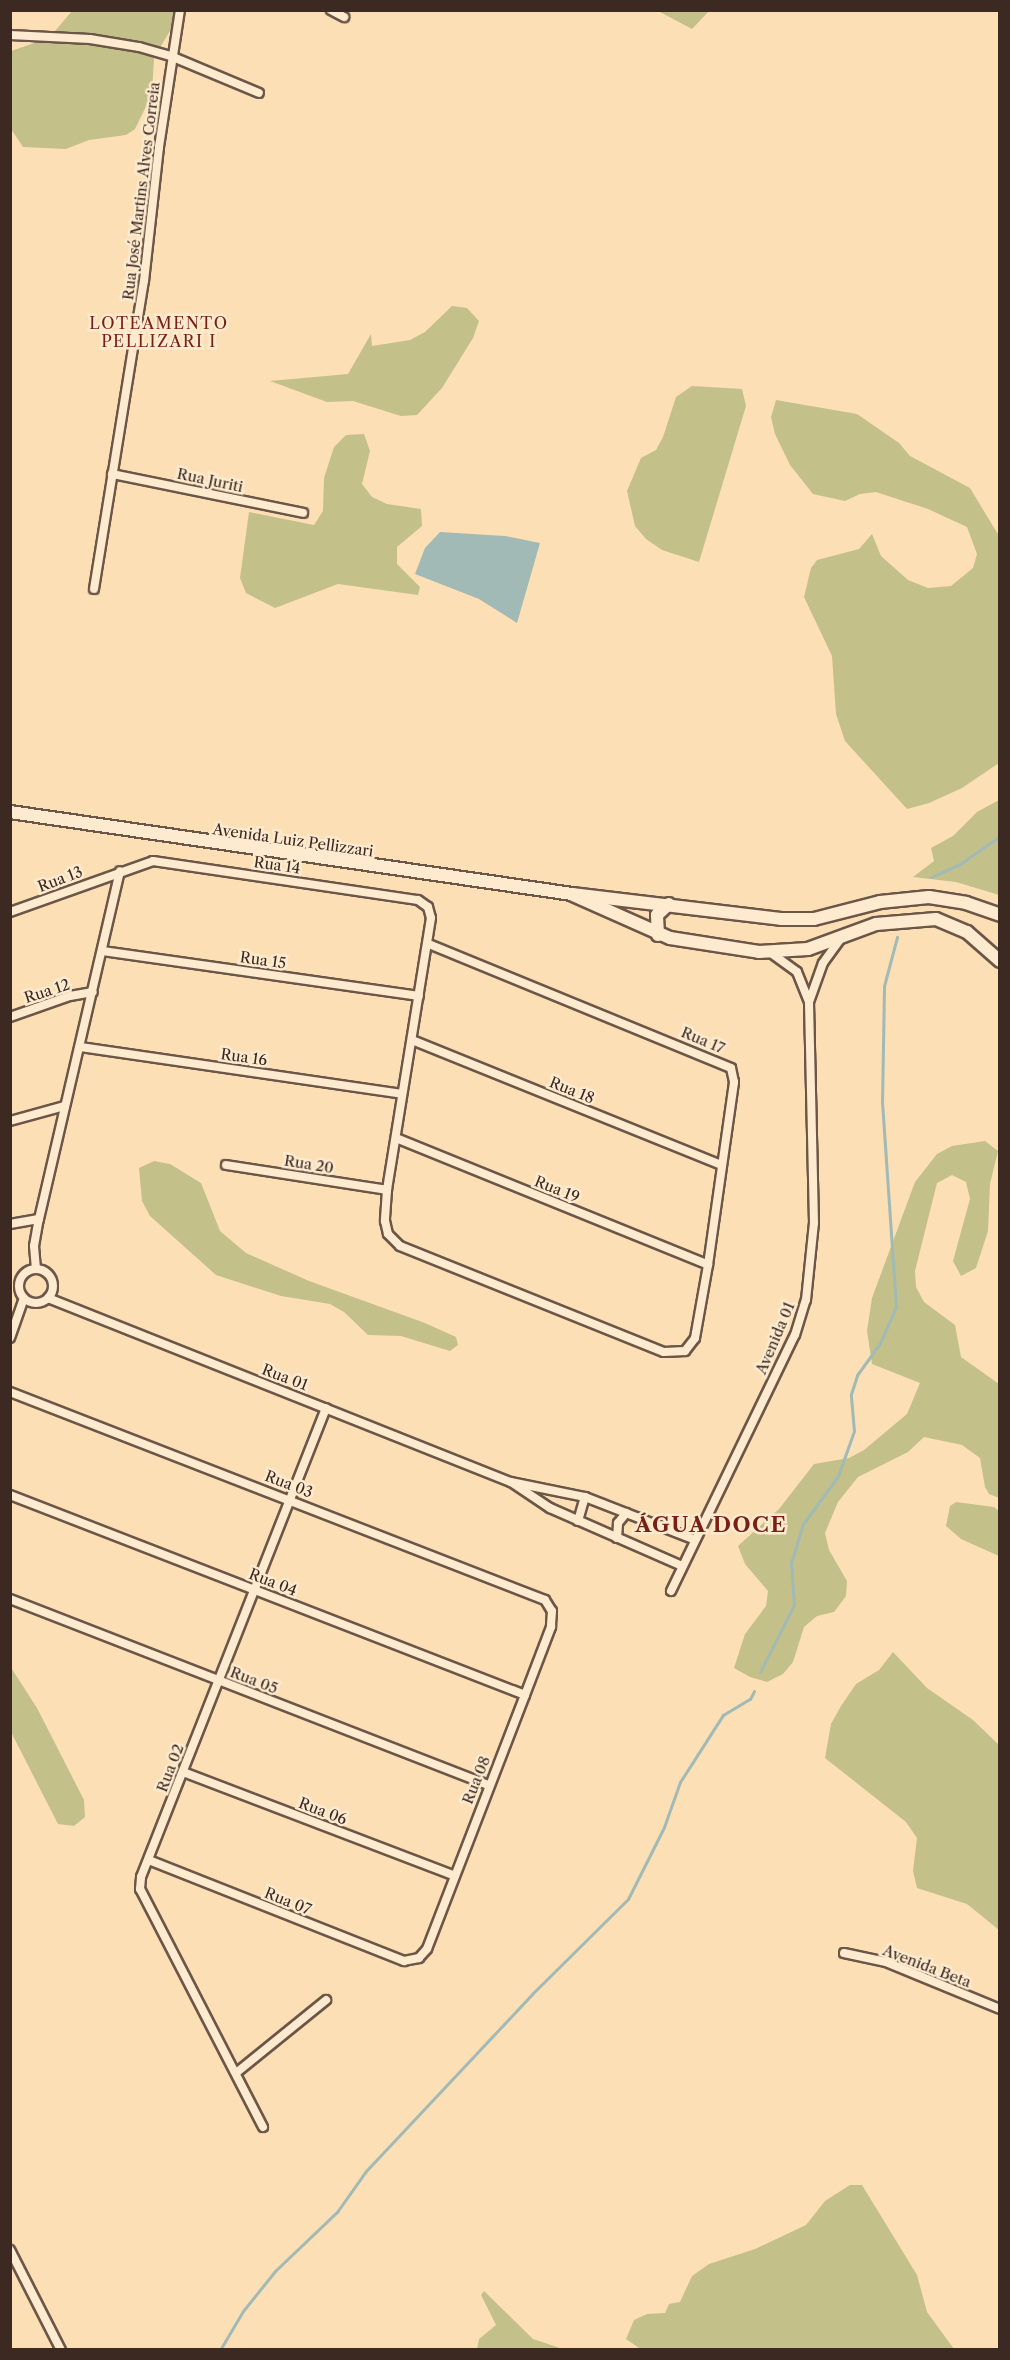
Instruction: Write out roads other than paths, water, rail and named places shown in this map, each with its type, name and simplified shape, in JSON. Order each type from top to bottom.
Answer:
[{"type":"main road","name":"Avenida Luiz Pellizzari","points":[[10,812],[572,894],[669,903],[803,920],[880,902],[929,897],[966,903],[999,915]]},
{"type":"main road","name":"Avenida Luiz Pellizzari","points":[[572,894],[658,934],[771,953],[808,949],[876,924],[936,919],[967,932],[999,961]]},
{"type":"main road","points":[[658,934],[657,915],[669,903]]},
{"type":"street","name":"Rua José Martins Alves Correia","points":[[94,589],[144,281],[180,10]]},
{"type":"street","points":[[331,10],[344,16]]},
{"type":"street","points":[[10,35],[113,42],[173,57],[259,93]]},
{"type":"street","name":"Rua Juriti","points":[[112,474],[303,513]]},
{"type":"street","name":"Rua 14","points":[[120,871],[153,861],[418,900],[428,907],[428,944]]},
{"type":"street","points":[[36,1269],[34,1246],[39,1219],[81,1047],[120,871]]},
{"type":"street","name":"Rua 13","points":[[10,912],[120,871]]},
{"type":"street","name":"Avenida 01","points":[[671,1591],[693,1539],[795,1335],[806,1300],[814,1223],[810,1002],[823,963],[842,937]]},
{"type":"street","points":[[387,1190],[428,944]]},
{"type":"street","name":"Rua 17","points":[[387,1190],[385,1221],[392,1240],[664,1352],[685,1351],[695,1338],[708,1265],[734,1082],[731,1068],[723,1062],[428,944]]},
{"type":"street","name":"Rua 15","points":[[103,951],[419,996]]},
{"type":"street","name":"Avenida 01","points":[[771,953],[797,972],[810,1002]]},
{"type":"street","name":"Rua 12","points":[[10,1017],[70,996],[93,992]]},
{"type":"street","name":"Rua 18","points":[[412,1040],[722,1165]]},
{"type":"street","name":"Rua 16","points":[[81,1047],[402,1094]]},
{"type":"street","points":[[10,1121],[65,1106]]},
{"type":"street","name":"Rua 19","points":[[396,1138],[708,1265]]},
{"type":"street","name":"Rua 20","points":[[226,1165],[387,1190]]},
{"type":"street","points":[[10,1224],[39,1219]]},
{"type":"street","points":[[24,1298],[36,1303],[48,1298],[52,1279],[36,1269]]},
{"type":"street","points":[[10,1338],[24,1298],[20,1280],[36,1269]]},
{"type":"street","name":"Rua 01","points":[[48,1298],[511,1482]]},
{"type":"street","name":"Rua 03","points":[[10,1392],[545,1600],[552,1611]]},
{"type":"street","name":"Rua 02","points":[[263,2127],[140,1889],[252,1589],[326,1408]]},
{"type":"street","points":[[511,1482],[556,1489],[585,1497],[693,1539]]},
{"type":"street","points":[[511,1482],[550,1508],[682,1566]]},
{"type":"street","points":[[550,1508],[556,1489]]},
{"type":"street","name":"Rua 04","points":[[10,1495],[525,1695]]},
{"type":"street","points":[[578,1521],[585,1497]]},
{"type":"street","points":[[617,1538],[618,1523],[626,1513]]},
{"type":"street","name":"Rua 05","points":[[10,1599],[488,1785]]},
{"type":"street","name":"Rua 08","points":[[419,1958],[427,1949],[453,1875],[525,1695],[551,1627],[552,1611]]},
{"type":"street","name":"Rua 06","points":[[183,1772],[453,1875]]},
{"type":"street","name":"Rua 07","points":[[149,1860],[404,1961],[419,1958]]},
{"type":"street","name":"Avenida Beta","points":[[844,1953],[885,1962],[999,2009]]},
{"type":"street","points":[[236,2073],[326,2000]]},
{"type":"street","points":[[10,2250],[61,2349]]},
{"type":"water","points":[[440,532],[505,536],[540,543],[517,623],[479,599],[415,574],[425,548]]},
{"type":"waterway","points":[[931,877],[960,864],[1000,836]]},
{"type":"waterway","points":[[760,1672],[794,1605],[791,1563],[803,1524],[838,1476],[854,1431],[851,1394],[857,1375],[880,1343],[896,1307],[882,1103],[884,986],[897,937]]},
{"type":"waterway","points":[[220,2350],[243,2311],[275,2271],[337,2212],[366,2171],[533,1993],[628,1899],[664,1827],[680,1782],[723,1715],[750,1699],[754,1691]]},
{"type":"district","name":"LOTEAMENTO PELLIZARI I","points":[[159,332]]},
{"type":"district","name":"ÁGUA DOCE","points":[[711,1525]]}]
